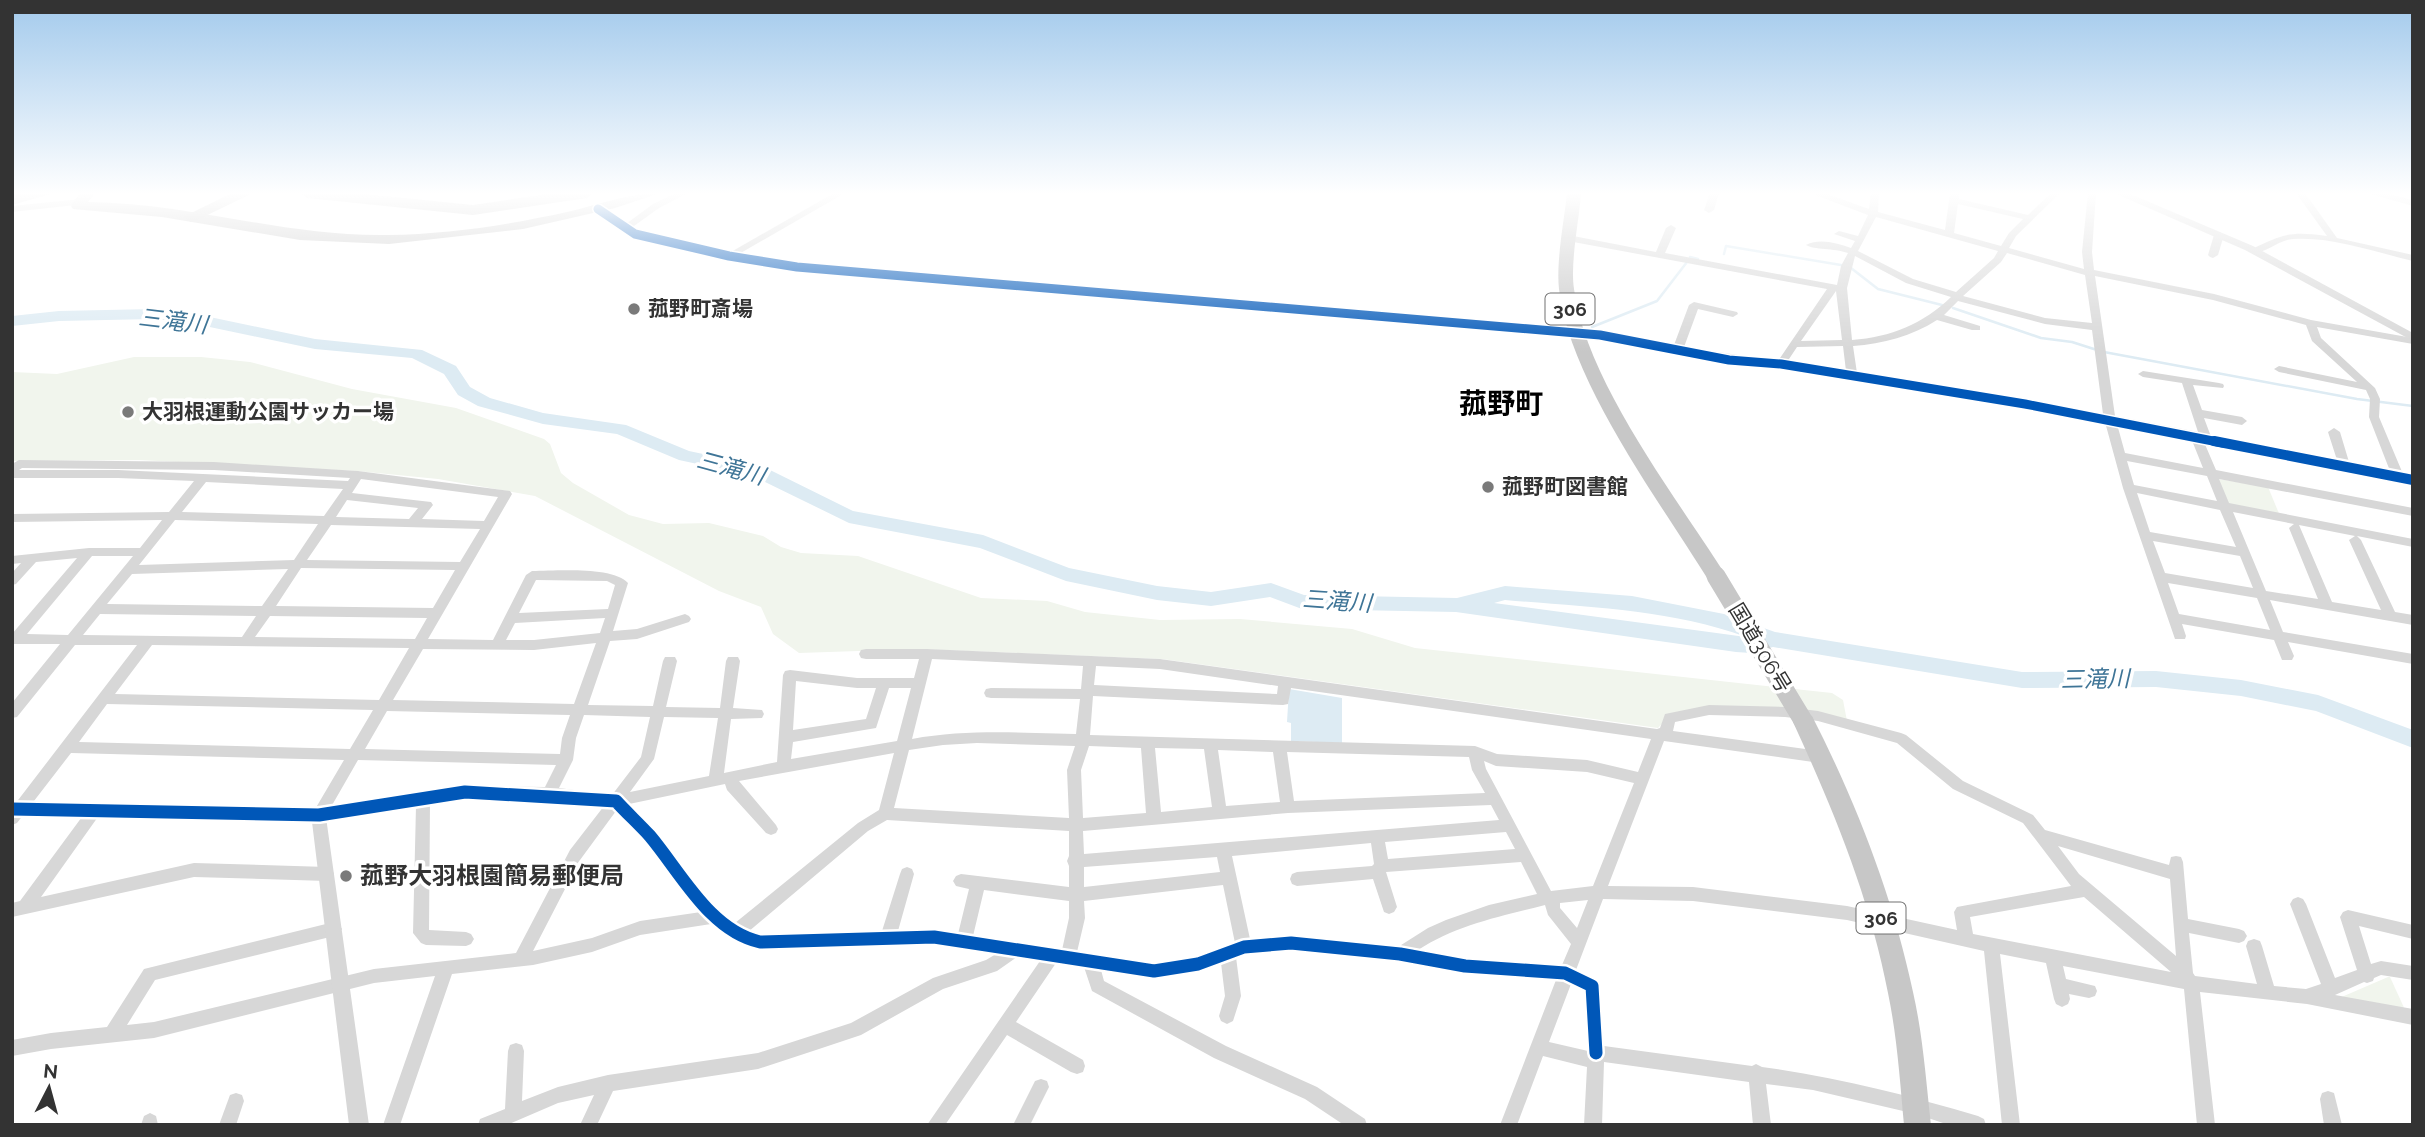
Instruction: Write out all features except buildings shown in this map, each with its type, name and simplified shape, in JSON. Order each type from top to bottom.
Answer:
[{"type":"highway","name":"国道306号","points":[[1568,246],[1566,288],[1576,332],[1602,393],[1804,722],[1850,823],[1882,921],[1900,992],[1917,1115]]},
{"type":"street","points":[[685,246],[729,256],[830,271],[1576,332],[1729,360],[1781,364],[1852,375],[2111,421],[2413,480]]},
{"type":"street","points":[[729,256],[747,246]]},
{"type":"street","points":[[1614,246],[1837,288]]},
{"type":"street","points":[[1660,254],[1663,246]]},
{"type":"street","points":[[1837,246],[1852,251],[1905,279],[1956,296],[2045,321],[2097,327]]},
{"type":"street","points":[[1781,364],[1837,288],[1855,246]]},
{"type":"street","points":[[1998,246],[2089,272],[2204,295],[2310,323],[2413,340]]},
{"type":"street","points":[[2087,246],[2111,421],[2130,492],[2180,636]]},
{"type":"street","points":[[2213,255],[2216,246]]},
{"type":"street","points":[[2245,246],[2413,340]]},
{"type":"street","points":[[2255,251],[2265,246]]},
{"type":"street","points":[[2361,246],[2413,258]]},
{"type":"street","points":[[1794,344],[1850,344],[1913,330],[1936,316],[1998,260],[2005,248]]},
{"type":"street","points":[[1837,288],[1850,344],[1852,375]]},
{"type":"street","points":[[1678,350],[1694,305],[1733,314]]},
{"type":"street","points":[[1936,316],[1976,328]]},
{"type":"street","points":[[2310,323],[2316,339],[2370,388],[2375,402],[2374,418],[2398,476]]},
{"type":"street","points":[[2279,369],[2370,388]]},
{"type":"street","points":[[2143,374],[2219,386]]},
{"type":"street","points":[[2186,381],[2197,413],[2211,474],[2287,656]]},
{"type":"street","points":[[2197,413],[2242,421]]},
{"type":"street","points":[[2334,432],[2345,466]]},
{"type":"street","points":[[2120,456],[2413,512]]},
{"type":"street","points":[[14,468],[214,466],[351,485],[427,505]]},
{"type":"street","points":[[14,468],[351,485],[444,485],[506,495],[462,566],[320,815],[359,1125]]},
{"type":"street","points":[[12,713],[204,477]]},
{"type":"street","points":[[245,642],[351,485]]},
{"type":"street","points":[[413,522],[444,485]]},
{"type":"street","points":[[2130,492],[2413,551]]},
{"type":"street","points":[[2228,512],[2413,543]]},
{"type":"street","points":[[12,518],[172,516],[486,525]]},
{"type":"street","points":[[2295,528],[2327,605]]},
{"type":"street","points":[[2145,535],[2245,553]]},
{"type":"street","points":[[2355,540],[2389,616]]},
{"type":"street","points":[[12,560],[89,552],[143,552]]},
{"type":"street","points":[[14,639],[89,552]]},
{"type":"street","points":[[12,581],[32,559]]},
{"type":"street","points":[[128,570],[298,564],[462,566]]},
{"type":"street","points":[[497,645],[532,575],[608,577],[622,583],[582,708],[569,738],[566,760],[549,793]]},
{"type":"street","points":[[2159,577],[2413,620]]},
{"type":"street","points":[[97,609],[436,613]]},
{"type":"street","points":[[510,618],[613,613]]},
{"type":"street","points":[[2174,618],[2413,659]]},
{"type":"street","points":[[14,639],[497,645],[637,634],[685,619]]},
{"type":"street","points":[[15,813],[148,641]]},
{"type":"street","points":[[866,654],[1160,664],[1820,757]]},
{"type":"street","points":[[885,814],[927,654]]},
{"type":"street","points":[[941,1123],[1006,1025],[1061,956],[1077,918],[1074,861],[1078,840],[1074,771],[1083,739],[1090,660]]},
{"type":"street","points":[[733,661],[724,712],[724,778],[771,829]]},
{"type":"street","points":[[520,960],[575,855],[647,759],[670,662]]},
{"type":"street","points":[[784,766],[790,675],[884,683],[919,683]]},
{"type":"street","points":[[991,693],[1086,692],[1283,700],[1285,682]]},
{"type":"street","points":[[786,737],[871,724],[884,683]]},
{"type":"street","points":[[104,699],[757,714]]},
{"type":"street","points":[[1508,1125],[1641,779],[1662,733],[1670,718],[1709,709],[1785,712],[1849,723],[1901,739],[1958,785],[2028,819],[2086,891],[2188,979]]},
{"type":"street","points":[[15,813],[95,810],[320,815],[466,792],[549,793],[617,802],[784,766],[976,737],[1475,752],[1496,760],[1587,766],[1641,779]]},
{"type":"street","points":[[1147,741],[1154,819]]},
{"type":"street","points":[[1210,743],[1220,813]]},
{"type":"street","points":[[1279,746],[1288,807]]},
{"type":"street","points":[[67,747],[355,752],[566,760]]},
{"type":"street","points":[[1475,752],[1479,771],[1549,897],[1553,910],[1578,941]]},
{"type":"street","points":[[423,798],[421,933],[426,938],[466,939]]},
{"type":"street","points":[[735,933],[863,827],[885,814],[1076,825],[1288,807],[1495,799]]},
{"type":"street","points":[[617,802],[649,834],[714,917],[746,939],[769,942],[888,937],[964,939],[1091,964],[1154,971],[1181,968],[1244,947],[1291,943],[1400,954],[1465,966],[1565,973],[1592,986],[1596,1057],[1593,1125]]},
{"type":"street","points":[[19,908],[95,810]]},
{"type":"street","points":[[1074,861],[1510,825]]},
{"type":"street","points":[[2043,836],[2177,868],[2206,1125]]},
{"type":"street","points":[[1377,837],[1379,869],[1389,906]]},
{"type":"street","points":[[1223,850],[1244,947]]},
{"type":"street","points":[[1297,878],[1525,855]]},
{"type":"street","points":[[19,908],[194,870],[327,874]]},
{"type":"street","points":[[888,937],[907,874]]},
{"type":"street","points":[[961,881],[1076,895],[1230,878]]},
{"type":"street","points":[[964,939],[978,883]]},
{"type":"street","points":[[1966,939],[1962,912],[2086,891]]},
{"type":"street","points":[[1400,954],[1422,936],[1492,912],[1549,897],[1599,892],[1693,894],[1847,913],[2053,957],[2306,997],[2413,1017]]},
{"type":"street","points":[[2298,904],[2331,989]]},
{"type":"street","points":[[12,1048],[154,1030],[374,976],[520,960],[592,945],[647,926],[714,917]]},
{"type":"street","points":[[2367,976],[2348,917],[2413,932]]},
{"type":"street","points":[[2182,925],[2239,936]]},
{"type":"street","points":[[110,1036],[150,974],[334,929]]},
{"type":"street","points":[[1991,945],[2011,1125]]},
{"type":"street","points":[[2254,946],[2268,992]]},
{"type":"street","points":[[486,1125],[558,1095],[657,1073],[758,1061],[816,1042],[855,1028],[939,983],[991,966],[1017,948]]},
{"type":"street","points":[[1227,1016],[1233,996],[1228,953]]},
{"type":"street","points":[[2053,957],[2060,992],[2089,991]]},
{"type":"street","points":[[1091,964],[1098,986],[1220,1052],[1311,1093],[1359,1125]]},
{"type":"street","points":[[2306,997],[2367,976],[2381,968],[2413,973]]},
{"type":"street","points":[[391,1125],[446,969]]},
{"type":"street","points":[[1006,1025],[1077,1066]]},
{"type":"street","points":[[1538,1047],[1596,1057],[1756,1072],[1813,1082],[1917,1115],[1978,1125]]},
{"type":"street","points":[[513,1114],[516,1051]]},
{"type":"street","points":[[1756,1072],[1762,1125]]},
{"type":"street","points":[[588,1125],[608,1083]]},
{"type":"street","points":[[1021,1125],[1041,1087]]},
{"type":"street","points":[[2328,1099],[2333,1125]]},
{"type":"street","points":[[227,1125],[236,1101]]},
{"type":"shaded area","points":[[134,357],[201,357],[250,362],[352,389],[456,408],[544,439],[550,444],[561,473],[573,483],[629,515],[663,524],[709,523],[763,536],[781,547],[801,553],[858,556],[981,598],[1047,601],[1085,612],[1160,620],[1240,619],[1352,629],[1415,648],[1832,693],[1843,700],[1847,721],[1824,714],[1672,713],[1658,728],[1162,659],[918,649],[799,653],[773,634],[761,607],[719,591],[535,496],[438,479],[357,471],[139,460],[12,461],[12,372],[57,374]]},
{"type":"shaded area","points":[[2218,479],[2268,487],[2280,516],[2229,505]]},
{"type":"shaded area","points":[[1289,689],[1342,698],[1342,743],[1291,741],[1291,723],[1287,722]]},
{"type":"shaded area","points":[[2388,977],[2406,1012],[2337,999]]},
{"type":"waterway","points":[[1724,254],[1726,246]]},
{"type":"waterway","points":[[1726,246],[1841,265]]},
{"type":"waterway","points":[[1690,257],[1698,259]]},
{"type":"waterway","points":[[1592,327],[1657,301],[1687,262]]},
{"type":"waterway","points":[[1851,268],[1878,289],[1942,305]]},
{"type":"waterway","points":[[1953,308],[2041,338],[2072,342],[2097,350]]},
{"type":"waterway","name":"三滝川","points":[[12,321],[59,316],[153,314],[186,317],[315,344],[416,353],[450,370],[464,391],[484,402],[543,418],[620,429],[685,456],[758,471],[849,517],[983,542],[1066,574],[1157,593],[1211,599],[1271,590],[1302,602],[1456,605],[1736,644],[1751,645],[1773,639]]},
{"type":"waterway","points":[[2104,352],[2357,399],[2413,406]]},
{"type":"waterway","name":"三滝川","points":[[1464,603],[1505,593],[1632,603],[1724,621],[1773,639]]},
{"type":"waterway","name":"三滝川","points":[[1773,639],[2022,680],[2156,679],[2241,688],[2318,703],[2413,739]]},
{"type":"cycle path","points":[[687,246],[797,267],[1600,335],[1729,360],[1781,364],[2025,404],[2413,480]]},
{"type":"cycle path","points":[[12,809],[319,815],[465,792],[586,797],[616,801],[648,834],[716,919],[746,939],[760,942],[934,937],[1154,971],[1198,964],[1244,947],[1291,943],[1400,954],[1465,966],[1565,973],[1592,986],[1596,1053]]},
{"type":"place","name":"菰野町斎場","points":[[634,309]]},
{"type":"place","name":"大羽根運動公園サッカー場","points":[[128,412]]},
{"type":"place","name":"菰野町図書館","points":[[1488,487]]},
{"type":"place","name":"菰野大羽根園簡易郵便局","points":[[346,876]]},
{"type":"district","name":"菰野町","points":[[1501,403]]}]
